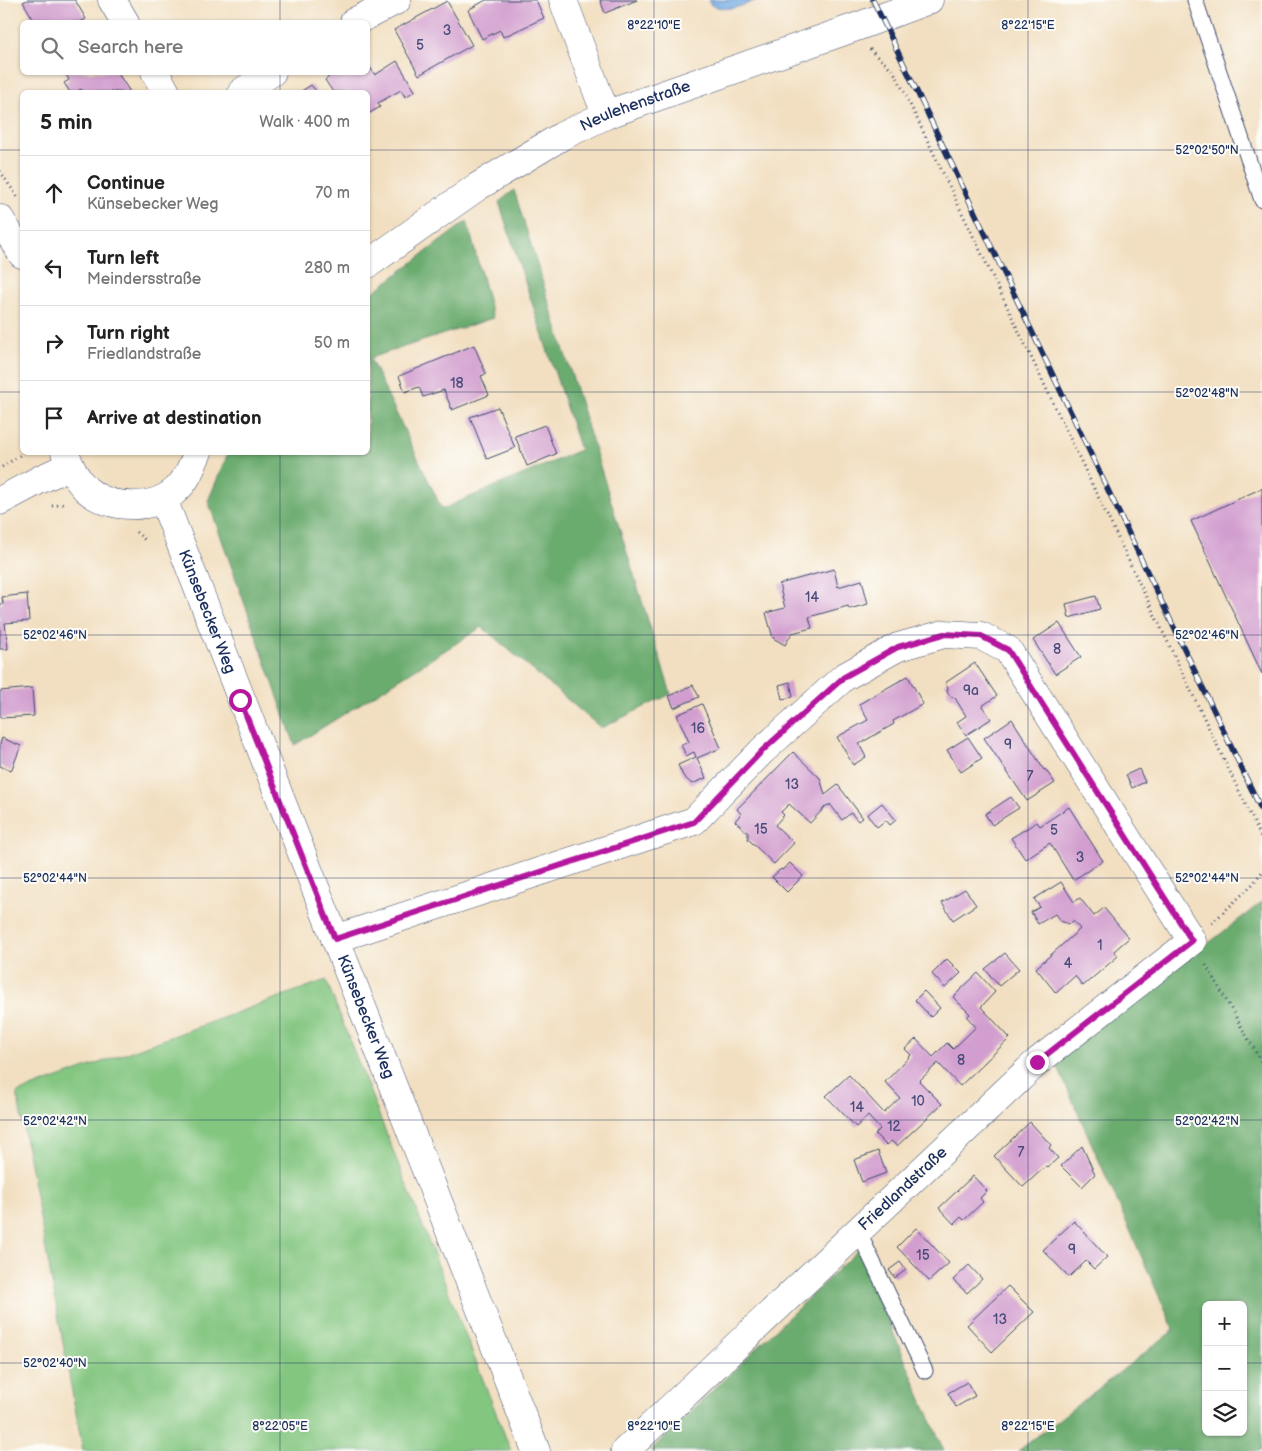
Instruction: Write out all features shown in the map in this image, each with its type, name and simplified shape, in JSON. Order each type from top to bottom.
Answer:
[{"type":"street","points":[[112,0],[124,20]]},
{"type":"street","points":[[358,20],[397,0]]},
{"type":"street","points":[[563,0],[600,99],[608,114]]},
{"type":"street","name":"Neulehenstraße","points":[[370,263],[476,186],[562,136],[608,114],[929,0]]},
{"type":"street","points":[[156,75],[165,90]]},
{"type":"street","points":[[245,90],[268,75]]},
{"type":"street","points":[[0,219],[20,251]]},
{"type":"street","points":[[0,501],[39,480],[67,459],[86,489],[109,503],[136,506],[163,499],[176,490],[186,479],[197,455]]},
{"type":"street","name":"Künsebecker Weg","points":[[163,499],[536,1451]]},
{"type":"street","points":[[335,939],[694,822],[762,751],[844,677],[898,647],[944,634],[981,636],[1008,650],[1192,941]]},
{"type":"street","name":"Friedlandstraße","points":[[625,1451],[1037,1062],[1192,941]]},
{"type":"lane","points":[[1195,0],[1262,200]]},
{"type":"lane","points":[[858,1231],[925,1371]]},
{"type":"path","points":[[859,26],[866,43],[874,55],[891,67],[897,77],[1262,839]]},
{"type":"path","points":[[0,172],[20,202]]},
{"type":"path","points":[[0,468],[20,455]]},
{"type":"path","points":[[1262,872],[1251,886],[1192,941],[1262,1063]]},
{"type":"green space","points":[[514,190],[671,694],[601,728],[482,627],[295,745],[208,501],[227,455],[370,455],[370,358],[442,509],[580,450],[499,202]]},
{"type":"green space","points":[[467,221],[493,318],[370,358],[370,294]]},
{"type":"green space","points":[[1262,902],[1262,1451],[1018,1451],[1174,1330],[1055,1061]]},
{"type":"green space","points":[[326,980],[511,1451],[83,1451],[17,1093]]},
{"type":"green space","points":[[858,1250],[944,1451],[650,1451]]},
{"type":"water","points":[[708,0],[757,0],[740,7],[724,8],[711,5]]},
{"type":"building","points":[[27,0],[75,0],[86,19],[34,20],[23,2]]},
{"type":"building","points":[[486,0],[536,0],[544,18],[503,37],[500,30],[482,39],[468,10]]},
{"type":"building","points":[[600,0],[637,0],[605,13]]},
{"type":"building","points":[[447,1],[472,45],[419,75],[394,30]]},
{"type":"building","points":[[397,61],[415,91],[405,97],[401,90],[378,103],[380,107],[370,113],[370,90],[332,90],[325,80],[331,75],[370,75],[370,67],[375,75]]},
{"type":"building","points":[[66,75],[119,75],[129,90],[69,90],[64,83],[69,80]]},
{"type":"building","points":[[311,85],[315,90],[303,90]]},
{"type":"building","points":[[474,345],[486,374],[481,376],[489,395],[452,410],[444,390],[423,397],[419,387],[405,392],[399,376]]},
{"type":"building","points":[[498,407],[515,448],[487,459],[470,417]]},
{"type":"building","points":[[545,425],[556,454],[527,466],[515,436]]},
{"type":"building","points":[[1262,488],[1262,674],[1191,521]]},
{"type":"building","points":[[834,569],[838,587],[862,580],[868,604],[849,609],[848,606],[809,617],[812,628],[792,633],[785,645],[773,638],[766,613],[785,608],[779,584]]},
{"type":"building","points":[[27,594],[29,621],[5,623],[8,649],[0,649],[0,604],[3,604],[2,597]]},
{"type":"building","points":[[1096,596],[1100,609],[1069,618],[1066,604]]},
{"type":"building","points":[[1059,623],[1081,657],[1055,674],[1033,640]]},
{"type":"building","points":[[975,663],[997,696],[982,706],[991,719],[966,735],[957,722],[966,716],[955,698],[951,697],[947,692],[948,688],[945,683]]},
{"type":"building","points":[[908,676],[923,704],[893,721],[894,724],[859,744],[866,757],[853,765],[837,737],[868,720],[859,704]]},
{"type":"building","points":[[790,682],[793,697],[782,699],[779,685]]},
{"type":"building","points":[[693,685],[699,697],[674,708],[669,696]]},
{"type":"building","points":[[32,688],[34,716],[0,718],[0,691]]},
{"type":"building","points":[[702,704],[721,748],[697,758],[706,778],[692,784],[683,776],[678,765],[696,757],[694,752],[686,756],[681,745],[689,742],[677,715]]},
{"type":"building","points":[[1012,719],[1044,770],[1055,783],[1027,801],[984,738]]},
{"type":"building","points":[[968,737],[982,758],[961,772],[947,750]]},
{"type":"building","points":[[2,738],[21,746],[11,771],[0,766],[0,744]]},
{"type":"building","points":[[793,752],[820,778],[825,795],[838,785],[863,818],[858,821],[851,813],[842,820],[830,804],[810,823],[789,804],[781,812],[784,815],[775,825],[794,843],[774,864],[748,839],[748,833],[735,821],[741,814],[737,809]]},
{"type":"building","points":[[1139,769],[1145,782],[1132,788],[1126,775]]},
{"type":"building","points":[[1011,797],[1019,808],[992,825],[985,814]]},
{"type":"building","points":[[882,803],[896,820],[890,825],[886,820],[877,827],[867,815]]},
{"type":"building","points":[[1069,807],[1103,861],[1073,880],[1050,843],[1025,859],[1011,838],[1037,822],[1040,826]]},
{"type":"building","points":[[790,863],[803,876],[787,892],[772,877]]},
{"type":"building","points":[[1061,882],[1074,902],[1080,898],[1094,916],[1104,908],[1129,938],[1114,951],[1118,956],[1083,986],[1075,976],[1056,993],[1036,968],[1080,929],[1073,921],[1069,924],[1060,921],[1055,914],[1038,924],[1031,912],[1040,907],[1034,899]]},
{"type":"building","points":[[965,889],[976,905],[953,920],[942,903]]},
{"type":"building","points":[[1005,953],[1019,969],[999,986],[985,969]]},
{"type":"building","points":[[947,959],[961,973],[945,988],[932,974]]},
{"type":"building","points":[[978,973],[995,992],[981,1007],[1010,1038],[960,1086],[938,1063],[919,1081],[942,1104],[897,1146],[891,1141],[886,1145],[875,1134],[880,1129],[868,1116],[856,1127],[826,1096],[849,1075],[884,1113],[900,1098],[885,1082],[911,1055],[905,1049],[916,1039],[933,1057],[947,1043],[953,1049],[976,1027],[967,1017],[970,1014],[953,997]]},
{"type":"building","points":[[924,991],[940,1008],[931,1017],[915,1000]]},
{"type":"building","points":[[1030,1122],[1051,1145],[1049,1148],[1058,1158],[1023,1187],[994,1156]]},
{"type":"building","points":[[1082,1146],[1095,1174],[1082,1187],[1061,1166]]},
{"type":"building","points":[[878,1151],[886,1173],[862,1182],[854,1160]]},
{"type":"building","points":[[973,1176],[987,1191],[980,1198],[983,1202],[964,1220],[961,1217],[954,1224],[939,1208]]},
{"type":"building","points":[[1074,1221],[1107,1257],[1094,1269],[1086,1261],[1069,1277],[1043,1250]]},
{"type":"building","points":[[916,1228],[949,1263],[929,1281],[897,1247]]},
{"type":"building","points":[[900,1262],[906,1270],[895,1278],[889,1270]]},
{"type":"building","points":[[969,1265],[982,1279],[967,1293],[953,1280]]},
{"type":"building","points":[[1008,1286],[1034,1312],[992,1352],[967,1325]]},
{"type":"building","points":[[967,1382],[975,1396],[956,1407],[948,1393]]},
{"type":"railway","points":[[873,0],[1262,811]]},
{"type":"route","points":[[240,700],[335,939],[694,822],[762,751],[844,677],[898,647],[944,634],[981,636],[1008,650],[1192,941],[1037,1062]]}]
